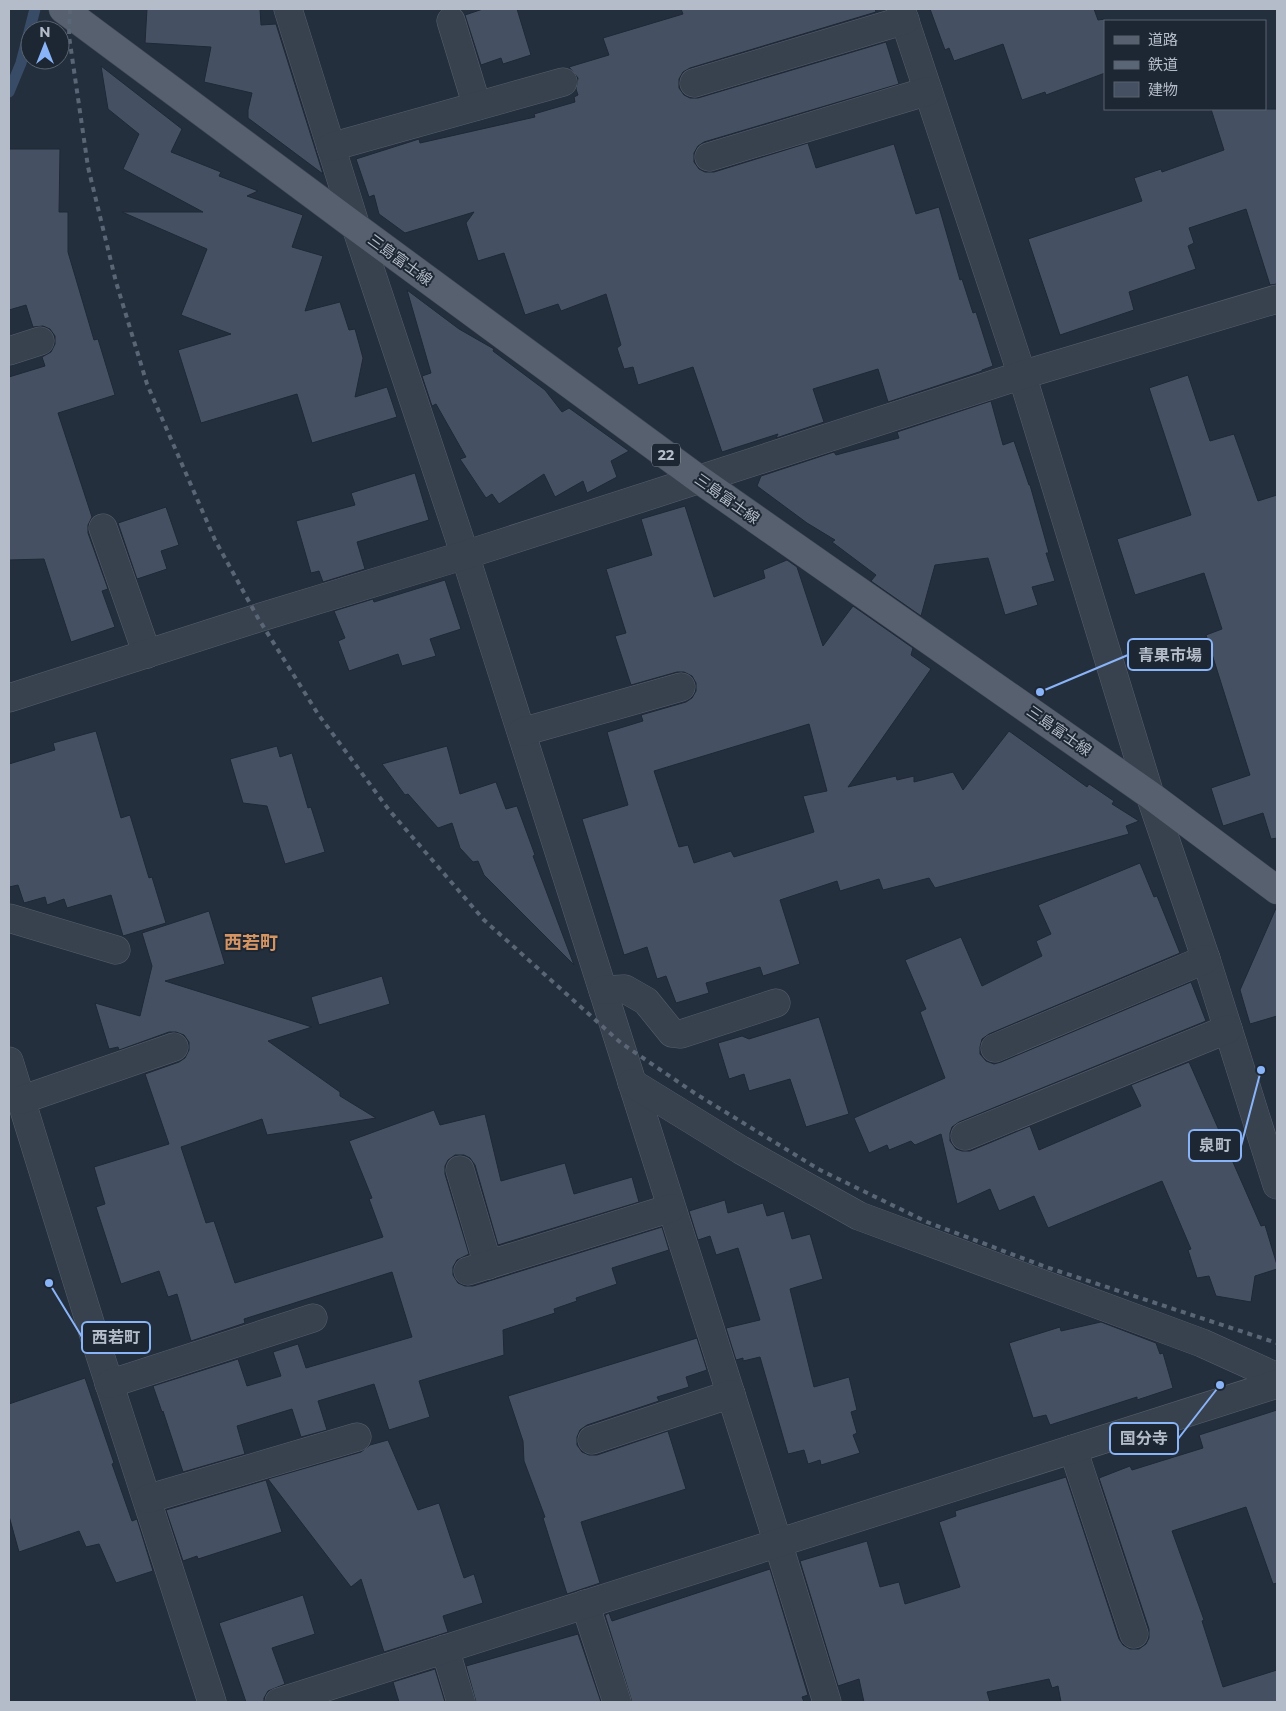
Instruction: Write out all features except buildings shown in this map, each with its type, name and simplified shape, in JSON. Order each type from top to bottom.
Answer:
[{"type":"main road","name":"三島富士線","points":[[63,9],[700,480],[1150,796],[1277,890]]},
{"type":"street","points":[[288,9],[356,227],[522,732],[828,1702]]},
{"type":"street","points":[[694,83],[903,14],[1022,375],[1150,796],[1206,959],[1277,1185]]},
{"type":"street","points":[[451,21],[477,106]]},
{"type":"street","points":[[331,147],[564,82]]},
{"type":"street","points":[[710,157],[928,91]]},
{"type":"street","points":[[9,698],[465,555],[1022,375],[1277,299]]},
{"type":"street","points":[[9,351],[40,341]]},
{"type":"street","points":[[104,528],[147,654]]},
{"type":"street","points":[[522,732],[681,687]]},
{"type":"street","points":[[9,918],[116,950]]},
{"type":"street","points":[[996,1048],[1206,959]]},
{"type":"street","points":[[604,990],[625,989],[646,1001],[672,1032],[681,1034],[776,1002]]},
{"type":"street","points":[[965,1136],[1228,1029]]},
{"type":"street","points":[[21,1100],[174,1047]]},
{"type":"street","points":[[9,1061],[109,1384],[212,1702]]},
{"type":"street","points":[[632,1083],[740,1150],[859,1216],[1202,1343],[1277,1376]]},
{"type":"street","points":[[460,1170],[478,1268],[672,1208]]},
{"type":"street","points":[[109,1384],[312,1318]]},
{"type":"street","points":[[279,1702],[1277,1384]]},
{"type":"street","points":[[592,1440],[731,1394]]},
{"type":"street","points":[[147,1500],[357,1437]]},
{"type":"street","points":[[1073,1449],[1134,1634]]},
{"type":"street","points":[[585,1604],[617,1702]]},
{"type":"street","points":[[445,1650],[461,1702]]},
{"type":"waterway","points":[[9,92],[21,63],[35,9]]},
{"type":"railway","points":[[70,9],[69,36],[88,167],[116,282],[147,384],[215,540],[258,618],[318,714],[389,810],[484,920],[621,1043],[696,1094],[820,1170],[927,1222],[1046,1267],[1277,1343]]},
{"type":"place","name":"青果市場","points":[[1040,692]]},
{"type":"place","name":"泉町","points":[[1261,1070]]},
{"type":"place","name":"西若町","points":[[49,1283]]},
{"type":"place","name":"国分寺","points":[[1220,1385]]},
{"type":"district","name":"西若町","points":[[251,943]]}]
